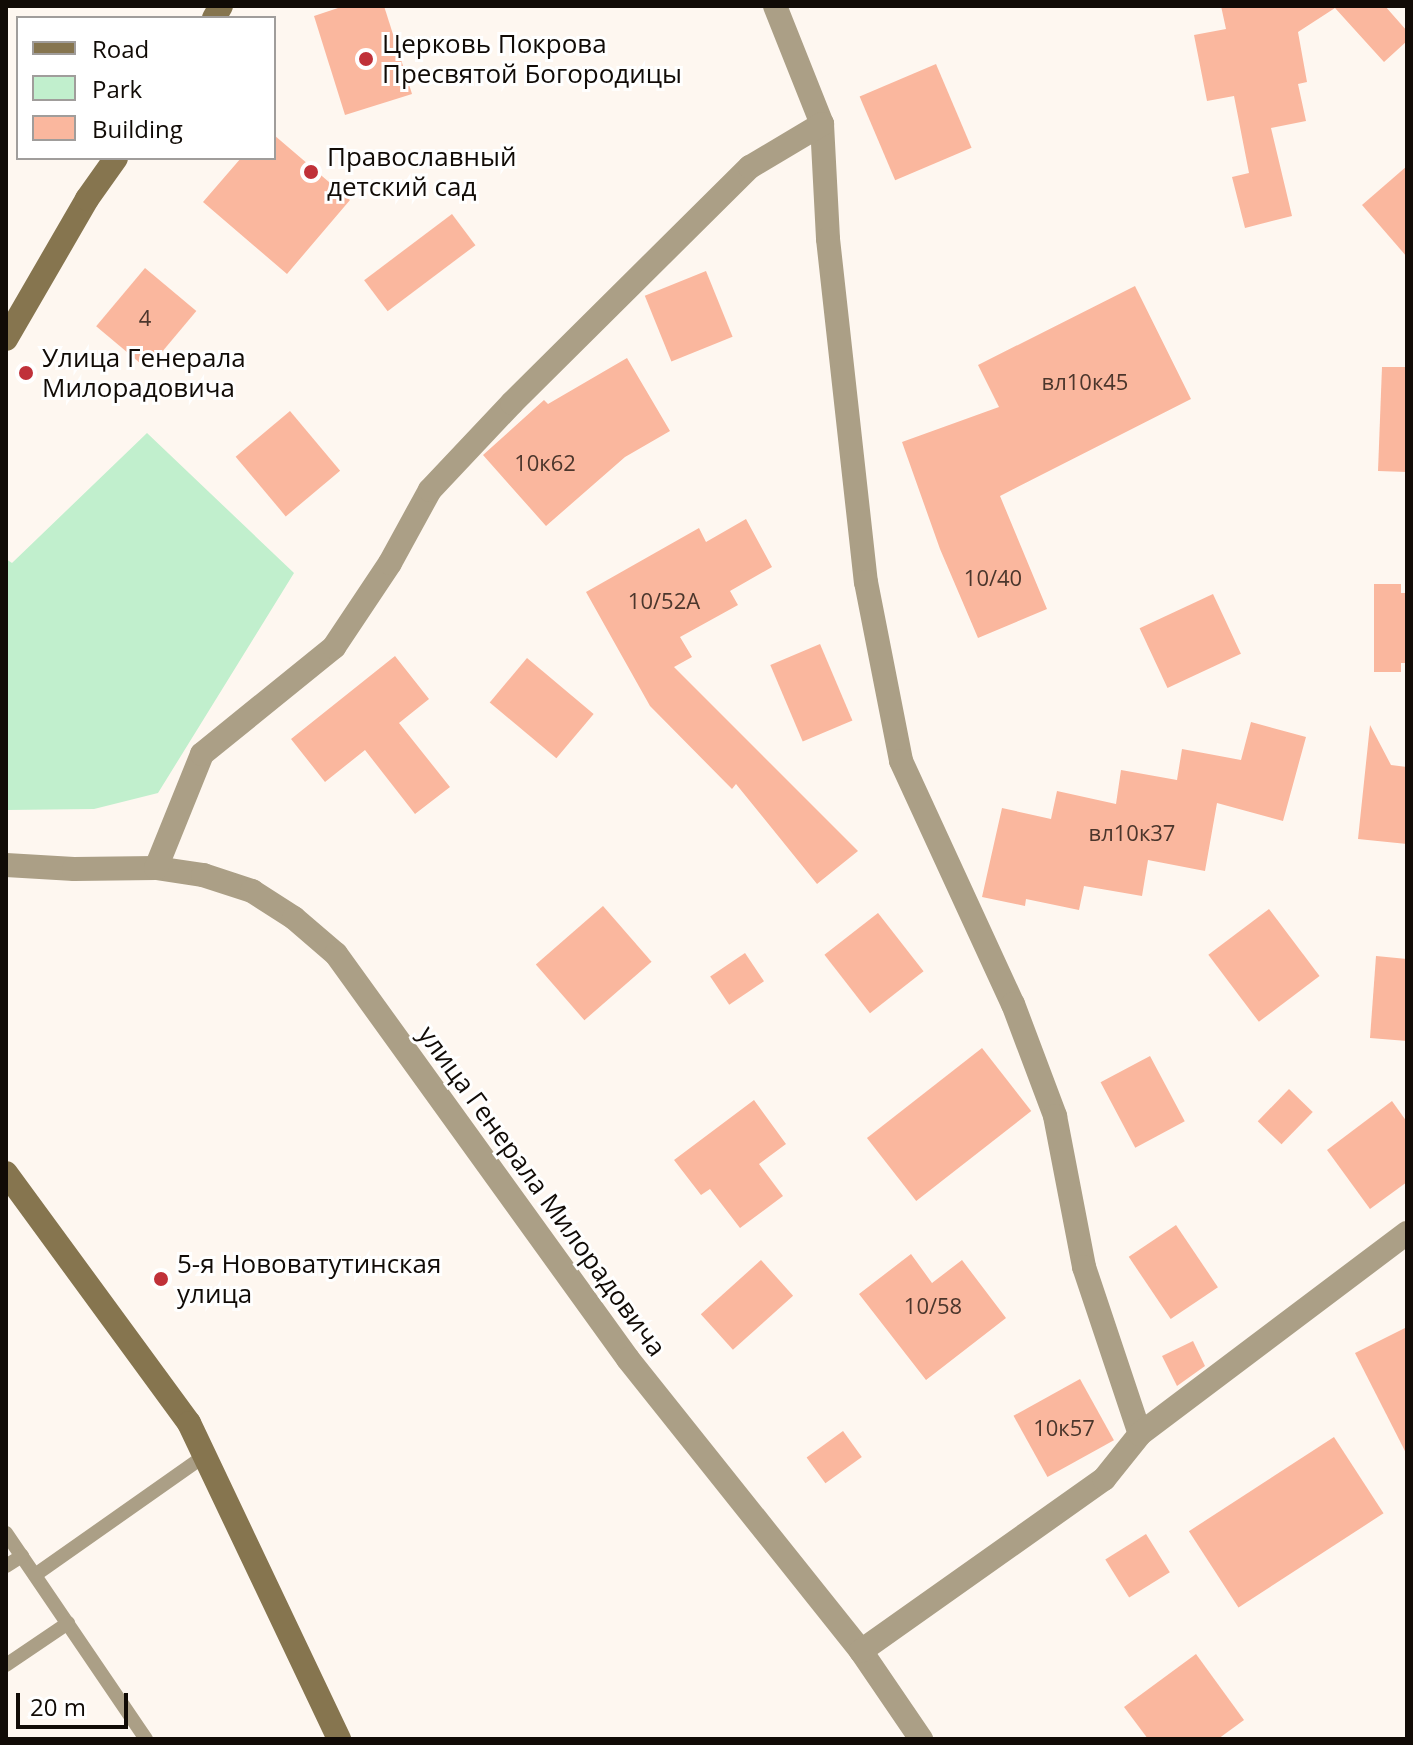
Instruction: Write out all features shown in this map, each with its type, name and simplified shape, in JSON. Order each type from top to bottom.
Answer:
[{"type":"street","points":[[775,6],[822,124],[828,239],[866,582],[901,761],[1013,1004],[1055,1116],[1084,1267],[1140,1434]]},
{"type":"street","points":[[156,868],[202,754],[334,647],[390,563],[430,490],[512,403],[750,167],[822,124]]},
{"type":"street","points":[[6,339],[87,199],[115,160]]},
{"type":"street","name":"улица Генерала Милорадовича","points":[[6,865],[74,869],[156,868],[203,875],[252,891],[294,918],[336,954],[628,1359],[861,1651],[921,1739]]},
{"type":"street","points":[[6,1173],[189,1423],[339,1739]]},
{"type":"street","points":[[861,1651],[1104,1479],[1140,1434],[1407,1233]]},
{"type":"lane","points":[[35,1575],[206,1455]]},
{"type":"lane","points":[[6,1533],[146,1739]]},
{"type":"lane","points":[[6,1566],[22,1556]]},
{"type":"lane","points":[[6,1665],[68,1623]]},
{"type":"green space","points":[[147,433],[294,573],[158,793],[94,809],[6,810],[6,559],[12,563]]},
{"type":"building","points":[[344,6],[384,6],[412,94],[345,115],[314,16]]},
{"type":"building","points":[[1221,6],[1385,6],[1407,31],[1407,41],[1384,62],[1335,8],[1298,32],[1307,82],[1298,84],[1306,121],[1271,128],[1292,216],[1245,228],[1232,177],[1249,173],[1234,96],[1207,101],[1194,35],[1226,29]]},
{"type":"building","points":[[936,64],[972,148],[895,180],[860,96]]},
{"type":"building","points":[[276,137],[350,200],[287,274],[203,202],[239,160],[276,160]]},
{"type":"building","points":[[1407,166],[1407,257],[1362,205]]},
{"type":"building","points":[[452,214],[475,245],[388,311],[364,280]]},
{"type":"building","points":[[145,268],[196,311],[147,369],[96,326]]},
{"type":"building","points":[[706,271],[733,337],[671,362],[645,296]]},
{"type":"building","points":[[1135,286],[1191,399],[1000,496],[1047,609],[978,638],[940,549],[902,442],[999,407],[978,365]]},
{"type":"building","points":[[627,358],[670,431],[625,457],[546,526],[483,455],[544,400],[548,404]]},
{"type":"building","points":[[1382,367],[1407,367],[1407,472],[1378,471]]},
{"type":"building","points":[[290,411],[340,471],[286,516],[236,457]]},
{"type":"building","points":[[746,519],[772,567],[730,591],[738,605],[680,637],[692,657],[674,667],[858,851],[817,884],[736,784],[732,789],[650,706],[586,592],[699,528],[706,542]]},
{"type":"building","points":[[1374,584],[1401,584],[1401,593],[1407,593],[1407,663],[1401,663],[1401,672],[1374,672]]},
{"type":"building","points":[[1213,594],[1241,654],[1167,688],[1140,628]]},
{"type":"building","points":[[820,644],[852,720],[803,742],[770,665]]},
{"type":"building","points":[[395,656],[429,699],[399,723],[450,787],[415,814],[365,750],[325,782],[291,739]]},
{"type":"building","points":[[527,658],[594,714],[556,758],[490,702]]},
{"type":"building","points":[[1251,722],[1306,737],[1283,821],[1217,803],[1205,871],[1148,860],[1142,896],[1084,886],[1079,910],[1026,899],[1025,906],[982,897],[1002,808],[1051,819],[1057,791],[1116,804],[1121,770],[1177,780],[1182,749],[1241,760]]},
{"type":"building","points":[[1370,725],[1391,765],[1407,767],[1407,844],[1358,839]]},
{"type":"building","points":[[603,906],[652,962],[584,1020],[536,964]]},
{"type":"building","points":[[1269,909],[1320,976],[1259,1022],[1208,955]]},
{"type":"building","points":[[878,913],[924,971],[870,1013],[824,955]]},
{"type":"building","points":[[745,953],[764,981],[729,1005],[710,976]]},
{"type":"building","points":[[1376,956],[1407,959],[1407,1041],[1370,1038]]},
{"type":"building","points":[[982,1048],[1031,1111],[916,1201],[867,1138]]},
{"type":"building","points":[[1150,1056],[1185,1121],[1135,1148],[1101,1082]]},
{"type":"building","points":[[1289,1089],[1313,1112],[1281,1144],[1258,1121]]},
{"type":"building","points":[[754,1100],[786,1144],[759,1164],[783,1196],[740,1228],[710,1189],[701,1195],[674,1160]]},
{"type":"building","points":[[1392,1101],[1407,1122],[1407,1182],[1370,1209],[1327,1150]]},
{"type":"building","points":[[1176,1225],[1218,1287],[1171,1319],[1129,1257]]},
{"type":"building","points":[[911,1254],[932,1283],[962,1260],[1006,1318],[926,1380],[859,1294]]},
{"type":"building","points":[[761,1260],[793,1296],[733,1350],[701,1314]]},
{"type":"building","points":[[1407,1327],[1407,1455],[1355,1353]]},
{"type":"building","points":[[1193,1341],[1205,1366],[1177,1386],[1162,1356]]},
{"type":"building","points":[[1080,1379],[1114,1440],[1047,1477],[1014,1416]]},
{"type":"building","points":[[843,1431],[862,1457],[825,1483],[807,1457]]},
{"type":"building","points":[[1334,1437],[1384,1513],[1238,1608],[1189,1531]]},
{"type":"building","points":[[1146,1534],[1170,1572],[1129,1598],[1105,1559]]},
{"type":"building","points":[[1196,1654],[1244,1720],[1218,1739],[1148,1739],[1124,1707]]},
{"type":"place","name":"Церковь Покрова Пресвятой Богородицы","points":[[366,59]]},
{"type":"place","name":"Православный детский сад","points":[[311,172]]},
{"type":"place","name":"Улица Генерала Милорадовича","points":[[26,373]]},
{"type":"place","name":"5-я Нововатутинская улица","points":[[161,1279]]}]
